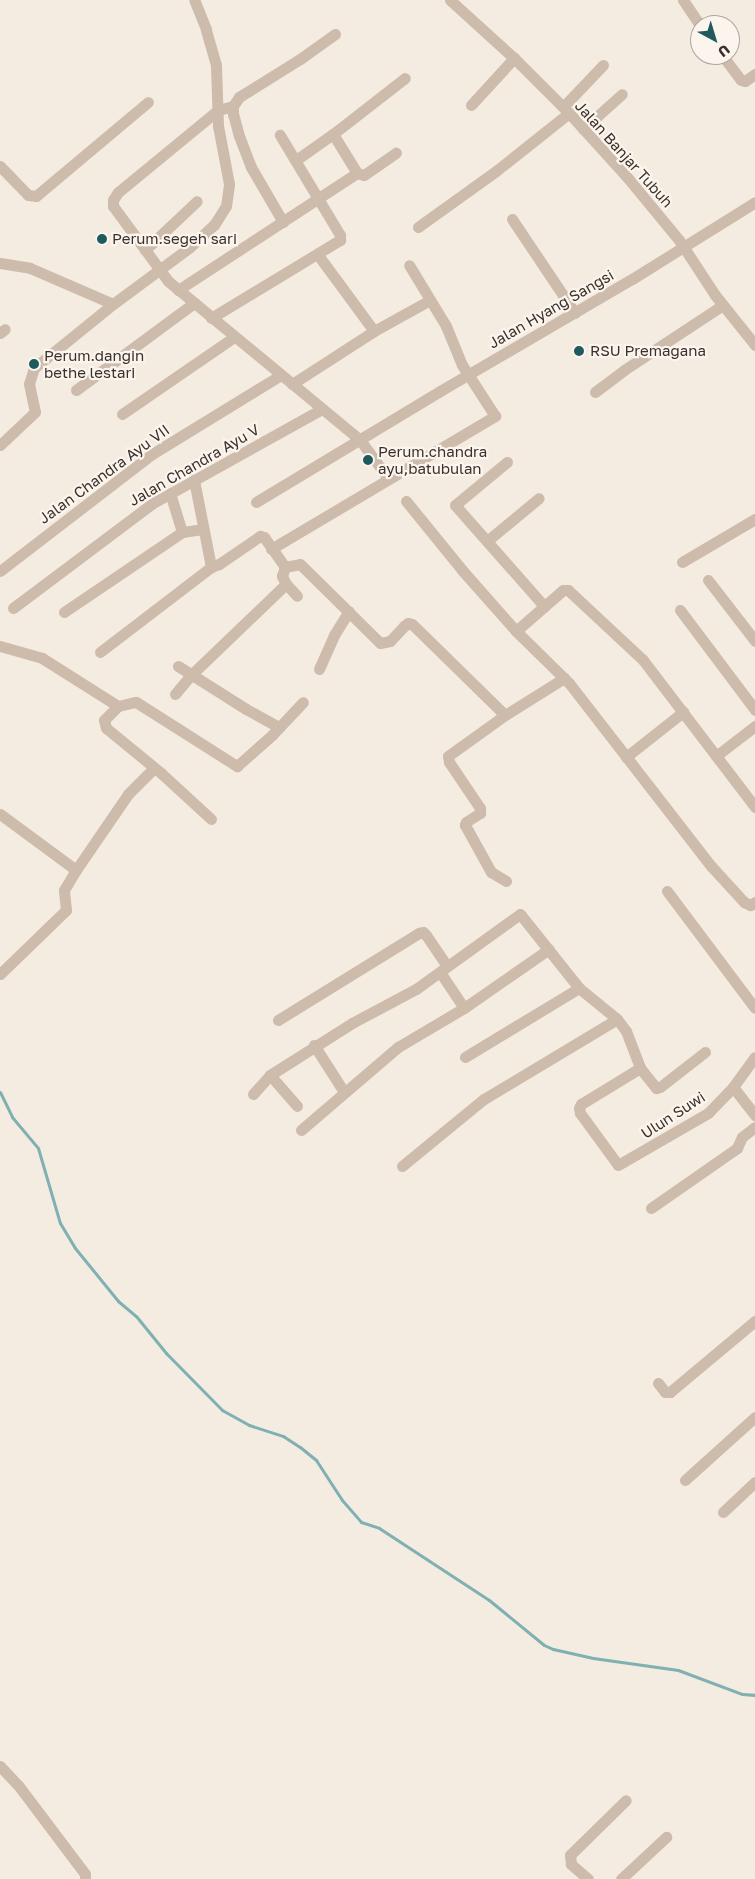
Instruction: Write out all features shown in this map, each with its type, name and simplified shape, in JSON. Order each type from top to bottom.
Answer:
[{"type":"street","points":[[0,445],[35,412],[29,384],[34,368],[113,304],[190,248],[208,231],[226,206],[229,184],[218,126],[216,65],[206,29],[194,0]]},
{"type":"street","points":[[683,0],[693,15]]},
{"type":"street","name":"Jalan Banjar Tubuh","points":[[454,1],[566,110],[642,194],[684,247],[723,304],[755,345]]},
{"type":"street","points":[[335,34],[300,59],[239,97],[233,106],[218,110],[118,192],[113,200],[117,214],[146,250],[159,271],[211,318],[360,440],[388,478]]},
{"type":"street","points":[[471,105],[514,58]]},
{"type":"street","points":[[418,228],[496,171],[566,110],[603,65]]},
{"type":"street","points":[[730,65],[743,81],[755,74]]},
{"type":"street","points":[[296,160],[334,134],[405,78]]},
{"type":"street","points":[[583,129],[622,94]]},
{"type":"street","points":[[0,166],[28,195],[36,196],[148,102]]},
{"type":"street","points":[[233,106],[239,136],[251,167],[282,222]]},
{"type":"street","points":[[334,134],[357,173],[364,175],[396,153]]},
{"type":"street","points":[[211,318],[338,243],[341,237],[280,135]]},
{"type":"street","points":[[178,290],[357,173]]},
{"type":"street","points":[[146,250],[197,201]]},
{"type":"street","name":"Jalan Hyang Sangsi","points":[[256,502],[575,313],[755,202]]},
{"type":"street","points":[[512,219],[575,313]]},
{"type":"street","points":[[318,255],[374,331]]},
{"type":"street","points":[[0,263],[30,268],[113,304]]},
{"type":"street","points":[[271,548],[494,416],[468,376],[456,354],[446,326],[409,265]]},
{"type":"street","points":[[292,384],[374,331],[430,300]]},
{"type":"street","points":[[76,390],[194,303]]},
{"type":"street","points":[[595,392],[624,370],[723,304]]},
{"type":"street","points":[[122,414],[234,337]]},
{"type":"street","name":"Jalan Chandra Ayu VII","points":[[0,571],[152,454],[281,375]]},
{"type":"street","name":"Jalan Chandra Ayu V","points":[[13,608],[154,503],[322,409]]},
{"type":"street","points":[[507,462],[455,506],[544,606]]},
{"type":"street","points":[[194,480],[210,567]]},
{"type":"street","points":[[170,493],[182,532]]},
{"type":"street","points":[[487,541],[539,498]]},
{"type":"street","points":[[406,500],[462,570],[516,631],[564,678],[710,866],[744,902],[750,905],[755,902]]},
{"type":"street","points":[[682,562],[755,519]]},
{"type":"street","points":[[64,612],[182,532],[203,529]]},
{"type":"street","points":[[100,652],[210,567],[219,564],[260,536],[285,567]]},
{"type":"street","points":[[285,567],[300,564],[380,643],[390,641],[404,626],[412,624],[505,715]]},
{"type":"street","points":[[285,567],[282,576],[286,584],[297,596]]},
{"type":"street","points":[[708,580],[755,641]]},
{"type":"street","points":[[175,694],[192,674],[286,584]]},
{"type":"street","points":[[516,631],[563,590],[568,590],[643,660],[755,807]]},
{"type":"street","points":[[680,610],[755,710]]},
{"type":"street","points":[[319,669],[334,635],[348,611]]},
{"type":"street","points":[[0,646],[42,658],[118,706]]},
{"type":"street","points":[[178,666],[246,710],[279,727]]},
{"type":"street","points":[[506,881],[491,872],[465,825],[466,822],[480,813],[480,808],[448,760],[450,754],[505,715],[564,678]]},
{"type":"street","points":[[211,819],[161,773],[104,726],[104,720],[118,706],[130,702],[142,704],[237,766],[303,702]]},
{"type":"street","points":[[626,757],[683,712]]},
{"type":"street","points":[[716,756],[755,726]]},
{"type":"street","points":[[0,974],[66,910],[64,890],[76,870],[128,794],[153,768]]},
{"type":"street","points":[[0,814],[76,870]]},
{"type":"street","points":[[667,891],[755,1008]]},
{"type":"street","points":[[253,1094],[270,1075],[314,1045],[416,989],[520,914],[580,988],[617,1019],[626,1031],[640,1068],[656,1088],[660,1087],[705,1052]]},
{"type":"street","points":[[278,1020],[423,932],[464,1008]]},
{"type":"street","points":[[301,1130],[398,1047],[464,1008],[548,950]]},
{"type":"street","points":[[466,1057],[580,988]]},
{"type":"street","points":[[402,1166],[484,1099],[617,1019]]},
{"type":"street","points":[[314,1045],[344,1092]]},
{"type":"street","name":"Ulun Suwi","points":[[640,1068],[581,1104],[579,1108],[580,1113],[618,1165],[708,1113],[733,1087],[755,1056]]},
{"type":"street","points":[[270,1075],[297,1106]]},
{"type":"street","points":[[733,1087],[755,1115]]},
{"type":"street","points":[[650,1208],[739,1147],[742,1137],[755,1127]]},
{"type":"street","points":[[658,1383],[665,1392],[670,1392],[755,1322]]},
{"type":"street","points":[[685,1480],[755,1417]]},
{"type":"street","points":[[723,1512],[755,1482]]},
{"type":"street","points":[[0,1766],[23,1792],[85,1874],[85,1879]]},
{"type":"street","points":[[588,1879],[571,1864],[570,1855],[626,1800]]},
{"type":"street","points":[[621,1879],[666,1837]]},
{"type":"waterway","points":[[0,1092],[12,1117],[38,1148],[60,1223],[75,1248],[118,1301],[136,1316],[166,1353],[222,1410],[249,1425],[283,1436],[316,1460],[342,1500],[361,1522],[379,1528],[489,1600],[544,1645],[553,1649],[593,1658],[678,1670],[742,1694],[755,1695]]},
{"type":"place","name":"Perum.segeh sari","points":[[102,239]]},
{"type":"place","name":"RSU Premagana","points":[[579,351]]},
{"type":"place","name":"Perum.dangin bethe lestari","points":[[34,364]]},
{"type":"place","name":"Perum.chandra ayu,batubulan","points":[[368,460]]}]
